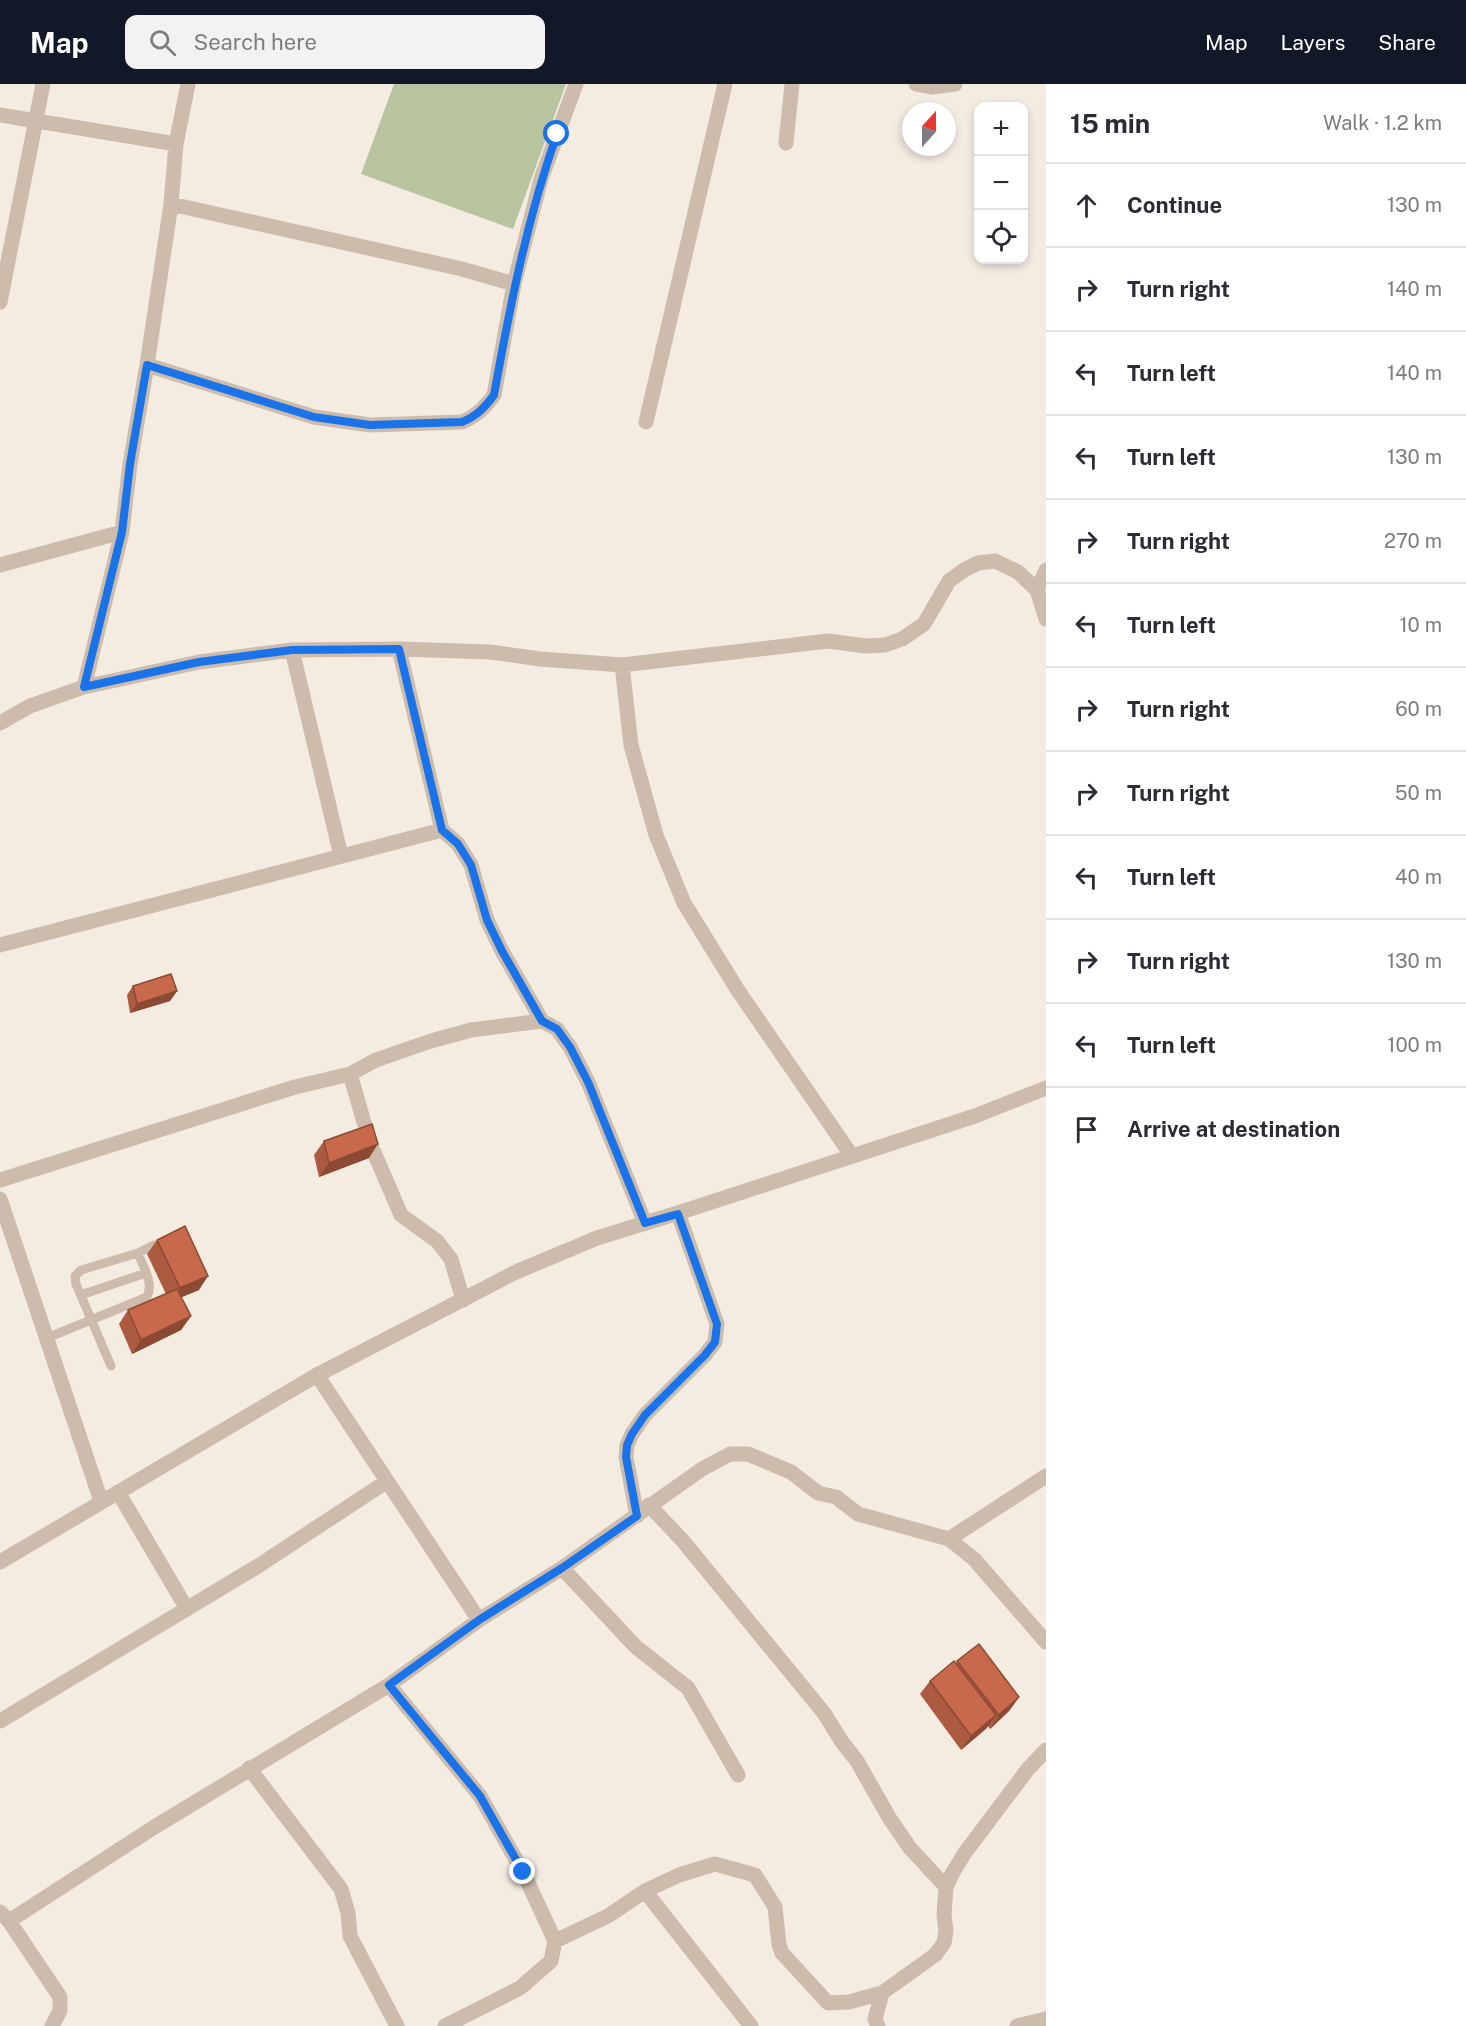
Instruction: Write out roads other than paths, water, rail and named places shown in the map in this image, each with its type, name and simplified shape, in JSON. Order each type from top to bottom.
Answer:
[{"type":"street","points":[[0,302],[43,84]]},
{"type":"street","points":[[84,687],[122,532],[130,464],[171,204],[176,144],[188,84]]},
{"type":"street","points":[[147,365],[314,417],[370,425],[462,422],[479,413],[494,395],[514,284],[541,179],[576,84]]},
{"type":"street","points":[[646,422],[725,84]]},
{"type":"street","points":[[786,143],[792,84]]},
{"type":"street","points":[[916,84],[933,87],[955,84]]},
{"type":"street","points":[[0,115],[176,144]]},
{"type":"street","points":[[171,204],[462,269],[514,284]]},
{"type":"street","points":[[0,565],[122,532]]},
{"type":"street","points":[[0,723],[30,706],[84,687],[199,662],[292,650],[399,649],[490,652],[540,659],[622,665],[828,641],[866,646],[885,645],[902,639],[924,624],[949,581],[978,563],[995,561],[1018,572],[1037,590],[1046,620]]},
{"type":"street","points":[[1037,590],[1046,570]]},
{"type":"street","points":[[399,649],[442,830],[458,844],[471,865],[487,920],[542,1021],[557,1029],[570,1047],[588,1082],[645,1223]]},
{"type":"street","points":[[292,650],[341,855]]},
{"type":"street","points":[[622,665],[631,745],[656,835],[684,903],[738,989],[852,1156]]},
{"type":"street","points":[[0,945],[442,830]]},
{"type":"street","points":[[0,1180],[295,1087],[350,1074],[376,1060],[471,1030],[542,1021]]},
{"type":"street","points":[[350,1074],[370,1143],[401,1215],[436,1241],[451,1259],[463,1300]]},
{"type":"street","points":[[0,1562],[317,1376],[516,1272],[597,1238],[678,1214],[975,1116],[1046,1088]]},
{"type":"street","points":[[0,1199],[101,1501]]},
{"type":"street","points":[[637,1516],[626,1457],[627,1445],[645,1415],[715,1342],[717,1324],[678,1214]]},
{"type":"street","points":[[317,1376],[479,1620]]},
{"type":"street","points":[[52,2026],[60,2011],[60,1997],[5,1917],[389,1685],[479,1620],[562,1568],[702,1469],[730,1454],[748,1454],[791,1473],[818,1493],[836,1497],[858,1514],[949,1539],[974,1559],[1046,1642]]},
{"type":"street","points":[[949,1539],[1046,1476]]},
{"type":"street","points":[[0,1721],[258,1566],[386,1482]]},
{"type":"street","points":[[118,1492],[187,1609]]},
{"type":"street","points":[[649,1505],[683,1541],[824,1713],[857,1761],[890,1819],[910,1848],[946,1887]]},
{"type":"street","points":[[562,1568],[636,1647],[688,1688],[738,1775]]},
{"type":"street","points":[[389,1685],[480,1796],[523,1872],[555,1941],[551,1961],[520,1988],[445,2026]]},
{"type":"street","points":[[555,1941],[608,1916],[645,1891],[679,1875],[715,1864],[755,1875],[775,1907],[778,1944],[782,1953],[828,2003],[849,2002],[882,1993],[935,1954],[944,1943],[946,1887],[964,1854],[1028,1769],[1046,1750]]},
{"type":"street","points":[[249,1768],[341,1889],[348,1913],[350,1936],[396,2026]]},
{"type":"street","points":[[645,1891],[752,2026]]},
{"type":"street","points":[[878,2026],[875,2019],[882,1993]]},
{"type":"street","points":[[1017,2026],[1046,2019]]},
{"type":"lane","points":[[111,1366],[75,1276],[78,1272],[138,1253],[154,1245]]},
{"type":"lane","points":[[48,1338],[147,1296],[150,1287],[138,1253]]},
{"type":"lane","points":[[81,1295],[146,1273]]}]
